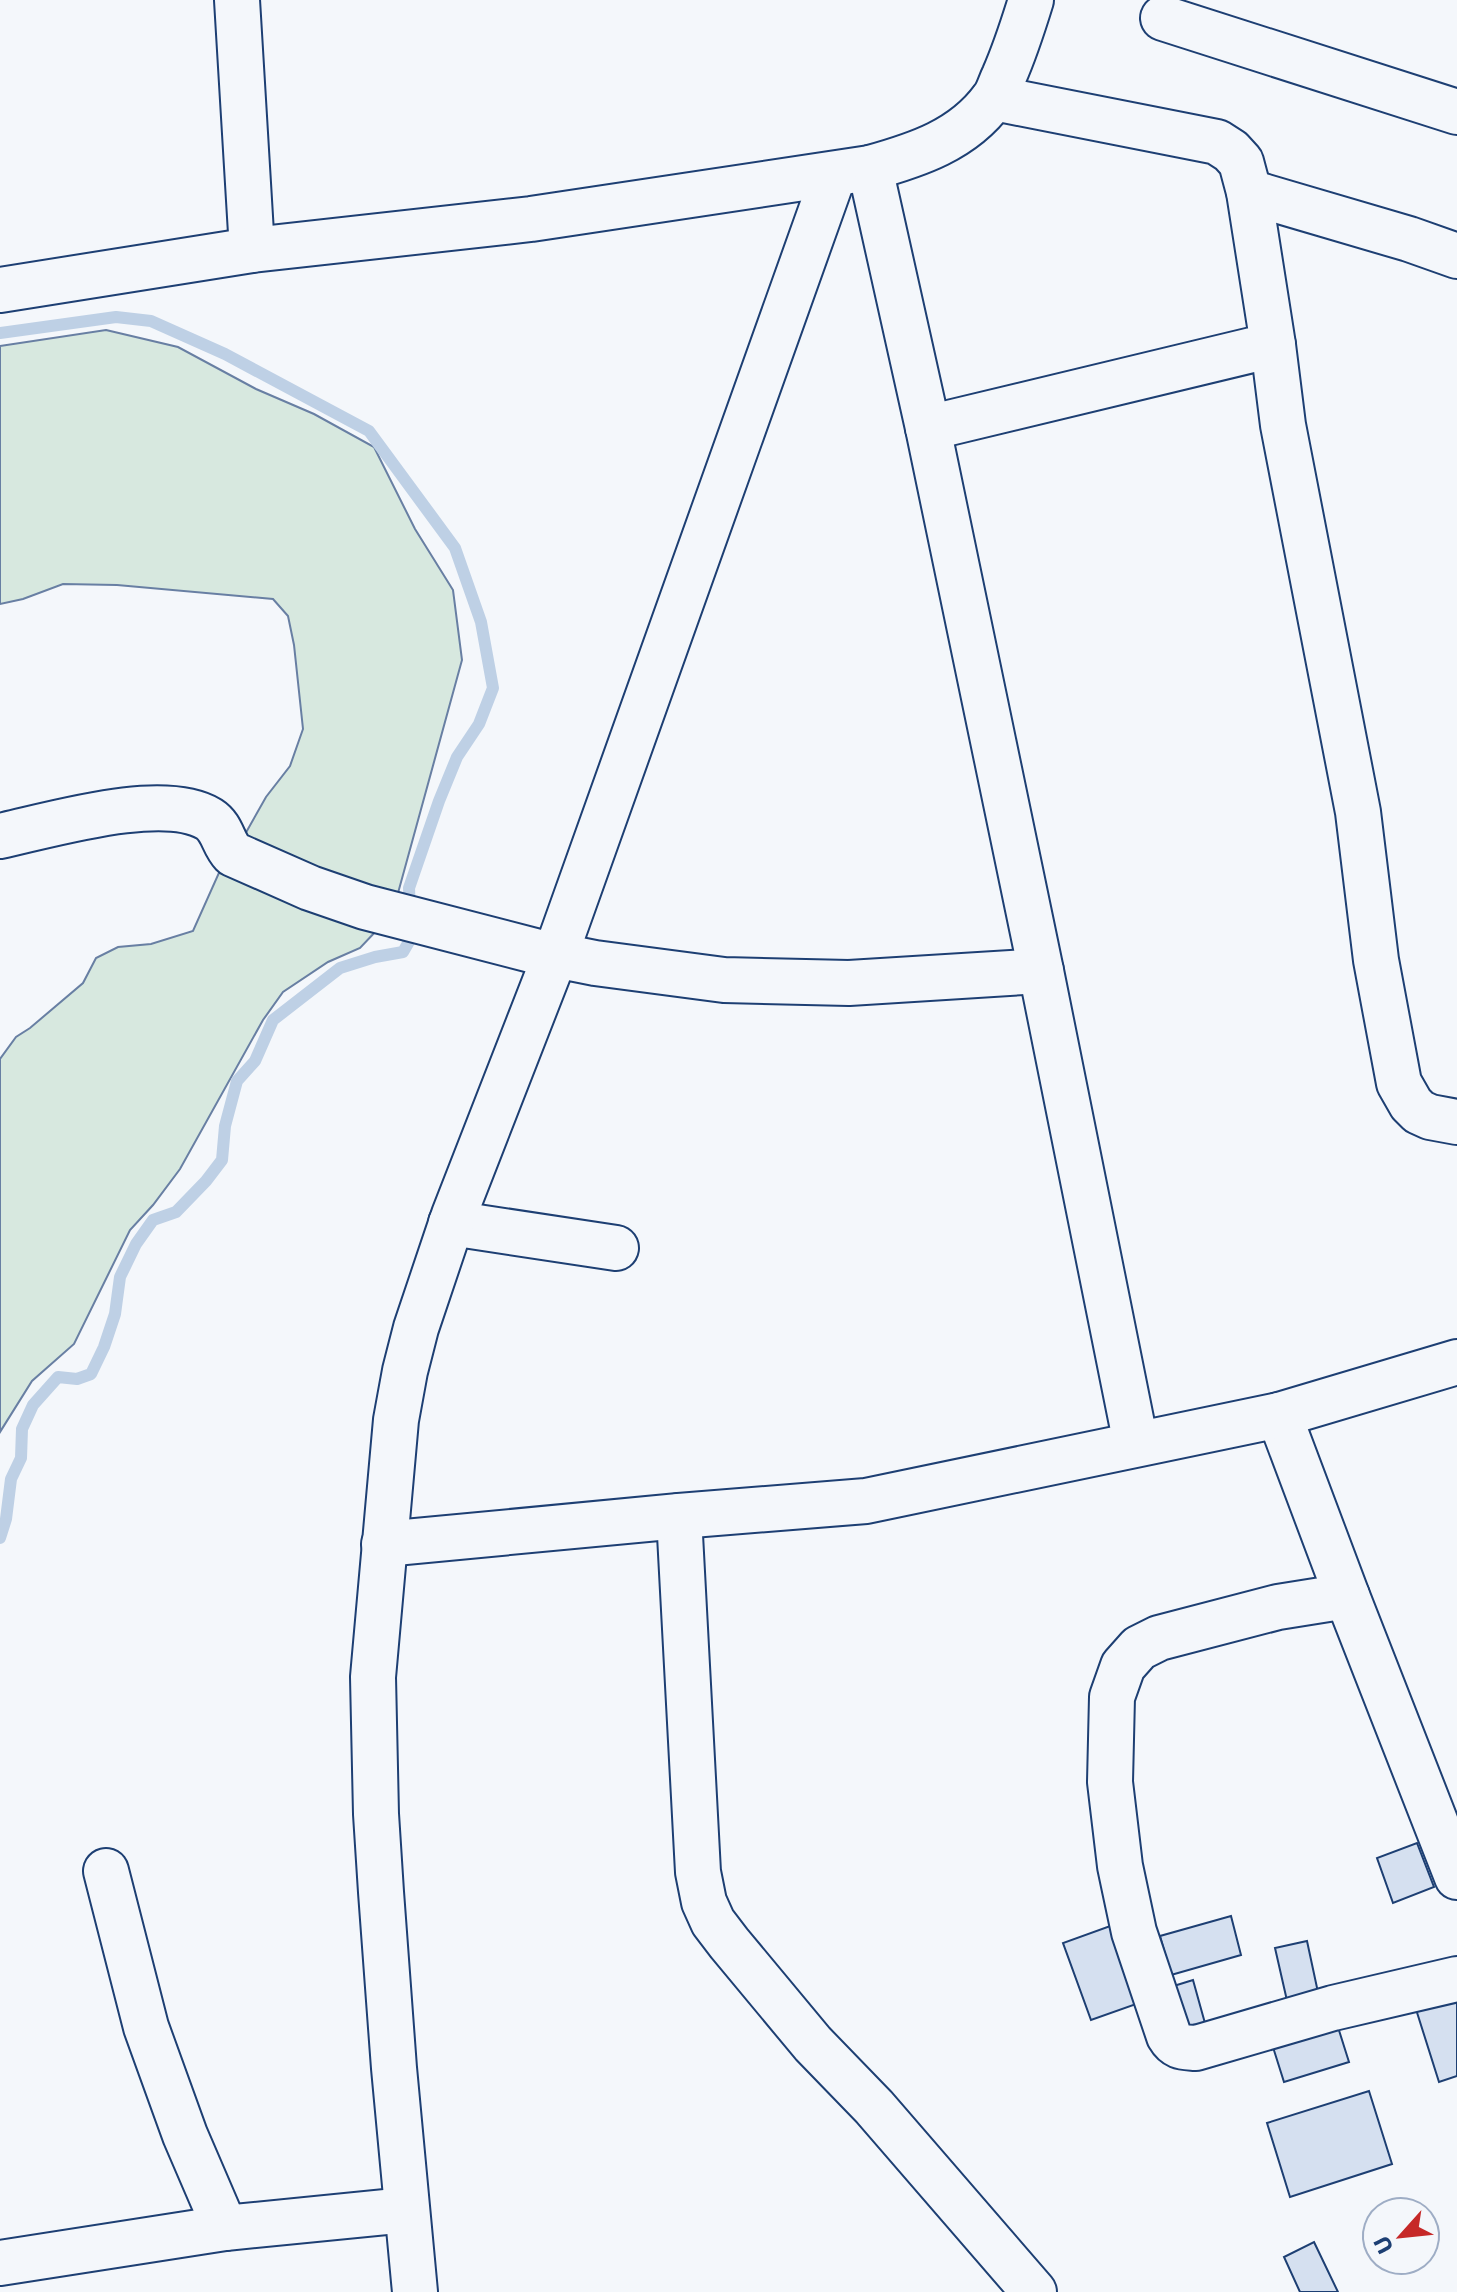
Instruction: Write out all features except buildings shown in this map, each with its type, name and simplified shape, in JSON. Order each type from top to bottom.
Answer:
[{"type":"street","points":[[237,0],[252,250]]},
{"type":"street","points":[[0,290],[252,250],[531,219],[852,171],[911,157],[940,145],[972,121],[994,98],[1018,44],[1031,0]]},
{"type":"street","points":[[1163,18],[1457,112]]},
{"type":"street","points":[[994,98],[1217,142],[1241,162],[1249,192],[1283,425],[1358,812],[1376,960],[1399,1083],[1419,1112],[1457,1122]]},
{"type":"street","points":[[852,171],[928,428],[1136,1444]]},
{"type":"street","points":[[415,2292],[376,1814],[373,1677],[396,1420],[405,1371],[530,949],[852,171]]},
{"type":"street","points":[[1249,192],[1457,256]]},
{"type":"street","points":[[928,428],[1273,345]]},
{"type":"street","points":[[0,836],[123,811],[185,810],[207,818],[221,828],[227,847],[233,854],[310,888],[365,907],[530,949],[724,980],[849,983],[1041,971]]},
{"type":"street","points":[[451,1223],[616,1248]]},
{"type":"street","points":[[384,1544],[866,1501],[1279,1415],[1457,1362]]},
{"type":"street","points":[[1279,1415],[1347,1596],[1454,1859]]},
{"type":"street","points":[[679,1516],[698,1872],[704,1902],[713,1922],[813,2044],[874,2107],[1034,2292]]},
{"type":"street","points":[[1347,1596],[1278,1607],[1159,1638],[1139,1648],[1123,1666],[1112,1697],[1110,1782],[1120,1866],[1134,1932],[1169,2036],[1174,2044],[1181,2047],[1196,2048],[1333,2008],[1457,1979]]},
{"type":"street","points":[[106,1871],[146,2027],[185,2135],[225,2228]]},
{"type":"street","points":[[0,2263],[225,2228],[406,2210]]},
{"type":"shaded area","points":[[106,330],[178,347],[374,447],[415,529],[453,590],[462,660],[395,904],[239,845],[266,797],[290,766],[303,729],[288,616],[273,599],[117,585],[63,584],[0,604],[0,346]]},
{"type":"shaded area","points":[[222,866],[377,930],[360,948],[328,962],[283,992],[263,1020],[180,1169],[130,1230],[74,1344],[32,1381],[0,1432],[0,1059],[16,1037],[83,983],[96,958],[118,947],[151,944],[193,931]]},
{"type":"waterway","points":[[0,333],[116,317],[151,321],[225,354],[369,431],[455,548],[481,622],[493,688],[479,724],[457,757],[439,801],[409,888],[410,911]]},
{"type":"waterway","points":[[0,1538],[6,1519],[11,1479],[21,1458],[22,1429],[33,1405],[58,1377],[77,1379],[91,1374],[115,1314],[120,1277],[136,1244],[153,1220],[176,1212],[222,1160],[225,1126],[237,1081],[255,1061],[273,1020],[340,968],[403,952],[414,933],[413,929]]}]
